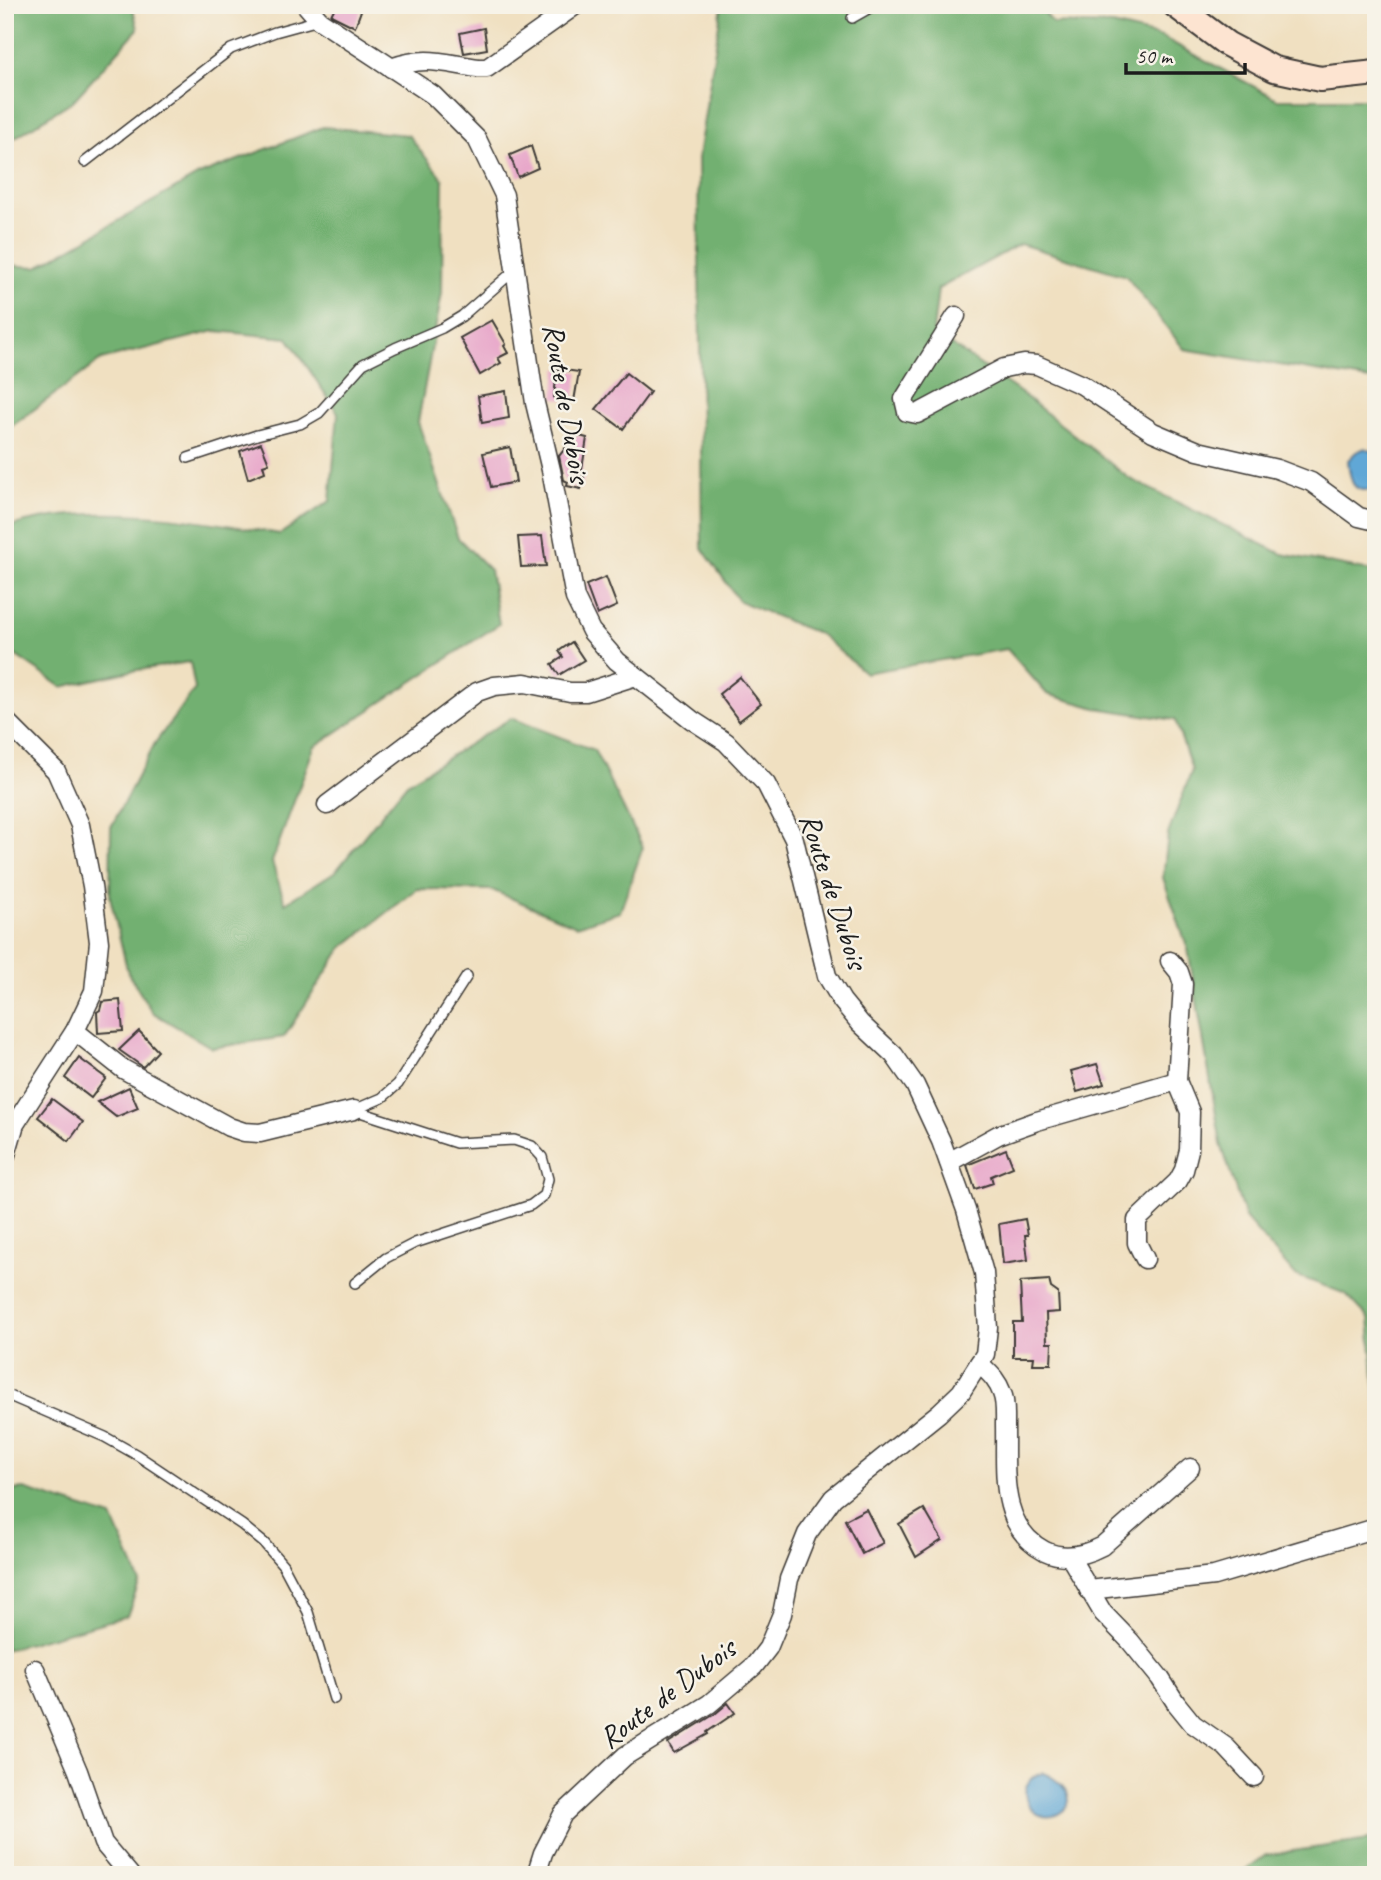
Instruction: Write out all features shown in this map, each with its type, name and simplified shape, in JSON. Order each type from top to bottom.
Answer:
[{"type":"street","name":"Route de Dubois","points":[[306,5],[319,20],[433,95],[477,139],[504,195],[536,402],[575,598],[591,631],[617,661],[692,720],[726,742],[766,784],[793,839],[827,976],[851,1012],[894,1055],[915,1085],[948,1162],[984,1273],[988,1328],[985,1354],[961,1392],[939,1413],[833,1498],[807,1534],[789,1578],[782,1614],[768,1648],[754,1666],[709,1704],[625,1756],[563,1814],[543,1853],[536,1875]]},
{"type":"street","points":[[391,68],[424,59],[487,68],[576,5]]},
{"type":"street","points":[[1175,5],[1227,44],[1274,69],[1320,79],[1376,72]]},
{"type":"street","points":[[956,316],[904,399],[906,412],[917,414],[1004,368],[1024,364],[1037,365],[1082,384],[1153,432],[1198,451],[1277,469],[1311,482],[1359,517],[1376,521]]},
{"type":"street","points":[[327,805],[478,692],[494,686],[525,683],[570,692],[586,692],[636,676]]},
{"type":"street","points":[[5,720],[56,771],[80,825],[99,942],[94,991],[75,1031],[15,1124],[5,1158]]},
{"type":"street","points":[[1145,1258],[1137,1243],[1137,1220],[1178,1181],[1189,1150],[1190,1112],[1178,1081],[1183,984],[1179,972],[1170,961]]},
{"type":"street","points":[[75,1031],[124,1069],[229,1127],[244,1132],[260,1133],[354,1110]]},
{"type":"street","points":[[948,1162],[998,1135],[1037,1121],[1178,1081]]},
{"type":"street","points":[[979,1363],[996,1378],[1003,1395],[1006,1489],[1013,1519],[1030,1543],[1049,1553],[1070,1557],[1102,1546],[1190,1468]]},
{"type":"street","points":[[1088,1590],[1214,1576],[1376,1528]]},
{"type":"street","points":[[1070,1557],[1103,1613],[1153,1668],[1176,1703],[1194,1724],[1226,1747],[1254,1777]]},
{"type":"street","points":[[35,1669],[78,1771],[103,1843],[130,1875]]},
{"type":"lane","points":[[852,18],[875,5]]},
{"type":"lane","points":[[85,162],[231,49],[275,32],[319,20]]},
{"type":"lane","points":[[188,458],[246,438],[300,424],[319,413],[363,365],[462,316],[515,270]]},
{"type":"lane","points":[[354,1110],[382,1098],[398,1084],[467,976]]},
{"type":"lane","points":[[354,1110],[456,1143],[514,1140],[532,1146],[542,1157],[548,1178],[544,1195],[531,1205],[415,1243],[386,1258],[355,1283]]},
{"type":"lane","points":[[5,1394],[105,1437],[137,1454],[242,1525],[264,1543],[283,1566],[308,1612],[334,1699]]},
{"type":"green space","points":[[5,5],[132,5],[138,29],[74,100],[5,144]]},
{"type":"green space","points":[[722,5],[1038,5],[1053,23],[1113,25],[1162,37],[1277,99],[1376,99],[1376,381],[1184,349],[1126,276],[1020,244],[938,289],[933,332],[1021,393],[1130,479],[1282,554],[1376,572],[1376,1400],[1369,1318],[1346,1294],[1295,1275],[1245,1218],[1221,1144],[1188,949],[1163,878],[1168,834],[1192,770],[1175,720],[1096,708],[1047,694],[1007,649],[865,673],[821,635],[739,601],[702,548],[698,157]]},
{"type":"green space","points":[[323,127],[408,135],[443,179],[442,293],[418,422],[458,538],[490,570],[499,624],[314,747],[272,862],[285,903],[336,871],[407,783],[511,718],[594,750],[643,847],[620,912],[576,926],[492,890],[417,889],[342,948],[284,1037],[212,1048],[152,1012],[128,973],[110,897],[111,827],[155,743],[195,689],[190,662],[131,671],[62,687],[6,649],[5,528],[70,515],[106,514],[178,518],[280,534],[330,501],[338,413],[288,338],[215,331],[101,360],[5,431],[5,265],[37,267],[199,175]]},
{"type":"green space","points":[[24,1489],[112,1517],[140,1581],[127,1616],[5,1650],[5,1491]]},
{"type":"green space","points":[[1376,1839],[1376,1875],[1238,1875],[1266,1855]]},
{"type":"water","points":[[1365,448],[1376,453],[1376,489],[1361,490],[1351,480],[1348,460]]},
{"type":"water","points":[[1043,1773],[1061,1784],[1069,1802],[1060,1813],[1050,1816],[1040,1815],[1033,1810],[1025,1794],[1032,1778]]},
{"type":"building","points":[[336,5],[363,5],[355,27],[331,15]]},
{"type":"building","points":[[484,28],[487,49],[464,53],[460,33]]},
{"type":"building","points":[[531,146],[538,168],[518,177],[510,155]]},
{"type":"building","points":[[492,320],[506,344],[504,346],[508,353],[498,358],[501,363],[480,375],[460,338]]},
{"type":"building","points":[[557,369],[579,372],[574,401],[554,398]]},
{"type":"building","points":[[626,373],[650,392],[623,429],[596,409]]},
{"type":"building","points":[[506,391],[509,418],[482,423],[478,396]]},
{"type":"building","points":[[576,435],[587,438],[581,489],[567,486],[559,456]]},
{"type":"building","points":[[261,443],[269,463],[263,465],[265,472],[248,479],[240,451]]},
{"type":"building","points":[[510,447],[516,482],[491,487],[483,453]]},
{"type":"building","points":[[542,536],[546,566],[521,567],[518,537]]},
{"type":"building","points":[[606,577],[617,606],[597,615],[586,585]]},
{"type":"building","points":[[572,642],[584,660],[559,675],[552,664],[563,657],[559,651]]},
{"type":"building","points":[[740,677],[761,704],[739,721],[719,694]]},
{"type":"building","points":[[120,1000],[123,1031],[98,1033],[97,1012],[102,1002]]},
{"type":"building","points":[[139,1031],[158,1051],[143,1067],[119,1050]]},
{"type":"building","points":[[79,1058],[106,1078],[91,1098],[65,1078]]},
{"type":"building","points":[[1097,1064],[1104,1084],[1077,1092],[1071,1071]]},
{"type":"building","points":[[129,1087],[138,1108],[116,1117],[97,1102]]},
{"type":"building","points":[[52,1099],[83,1122],[69,1141],[38,1117]]},
{"type":"building","points":[[1006,1149],[1013,1167],[991,1176],[993,1183],[975,1189],[967,1165]]},
{"type":"building","points":[[1025,1219],[1028,1260],[1003,1264],[999,1224]]},
{"type":"building","points":[[1049,1280],[1051,1288],[1058,1293],[1059,1312],[1046,1313],[1047,1343],[1052,1343],[1051,1364],[1033,1364],[1034,1357],[1013,1357],[1013,1322],[1022,1322],[1020,1282]]},
{"type":"building","points":[[866,1509],[883,1543],[862,1554],[845,1520]]},
{"type":"building","points":[[924,1509],[942,1540],[916,1557],[899,1524]]},
{"type":"building","points":[[728,1703],[735,1713],[707,1732],[708,1734],[674,1753],[668,1743]]}]
